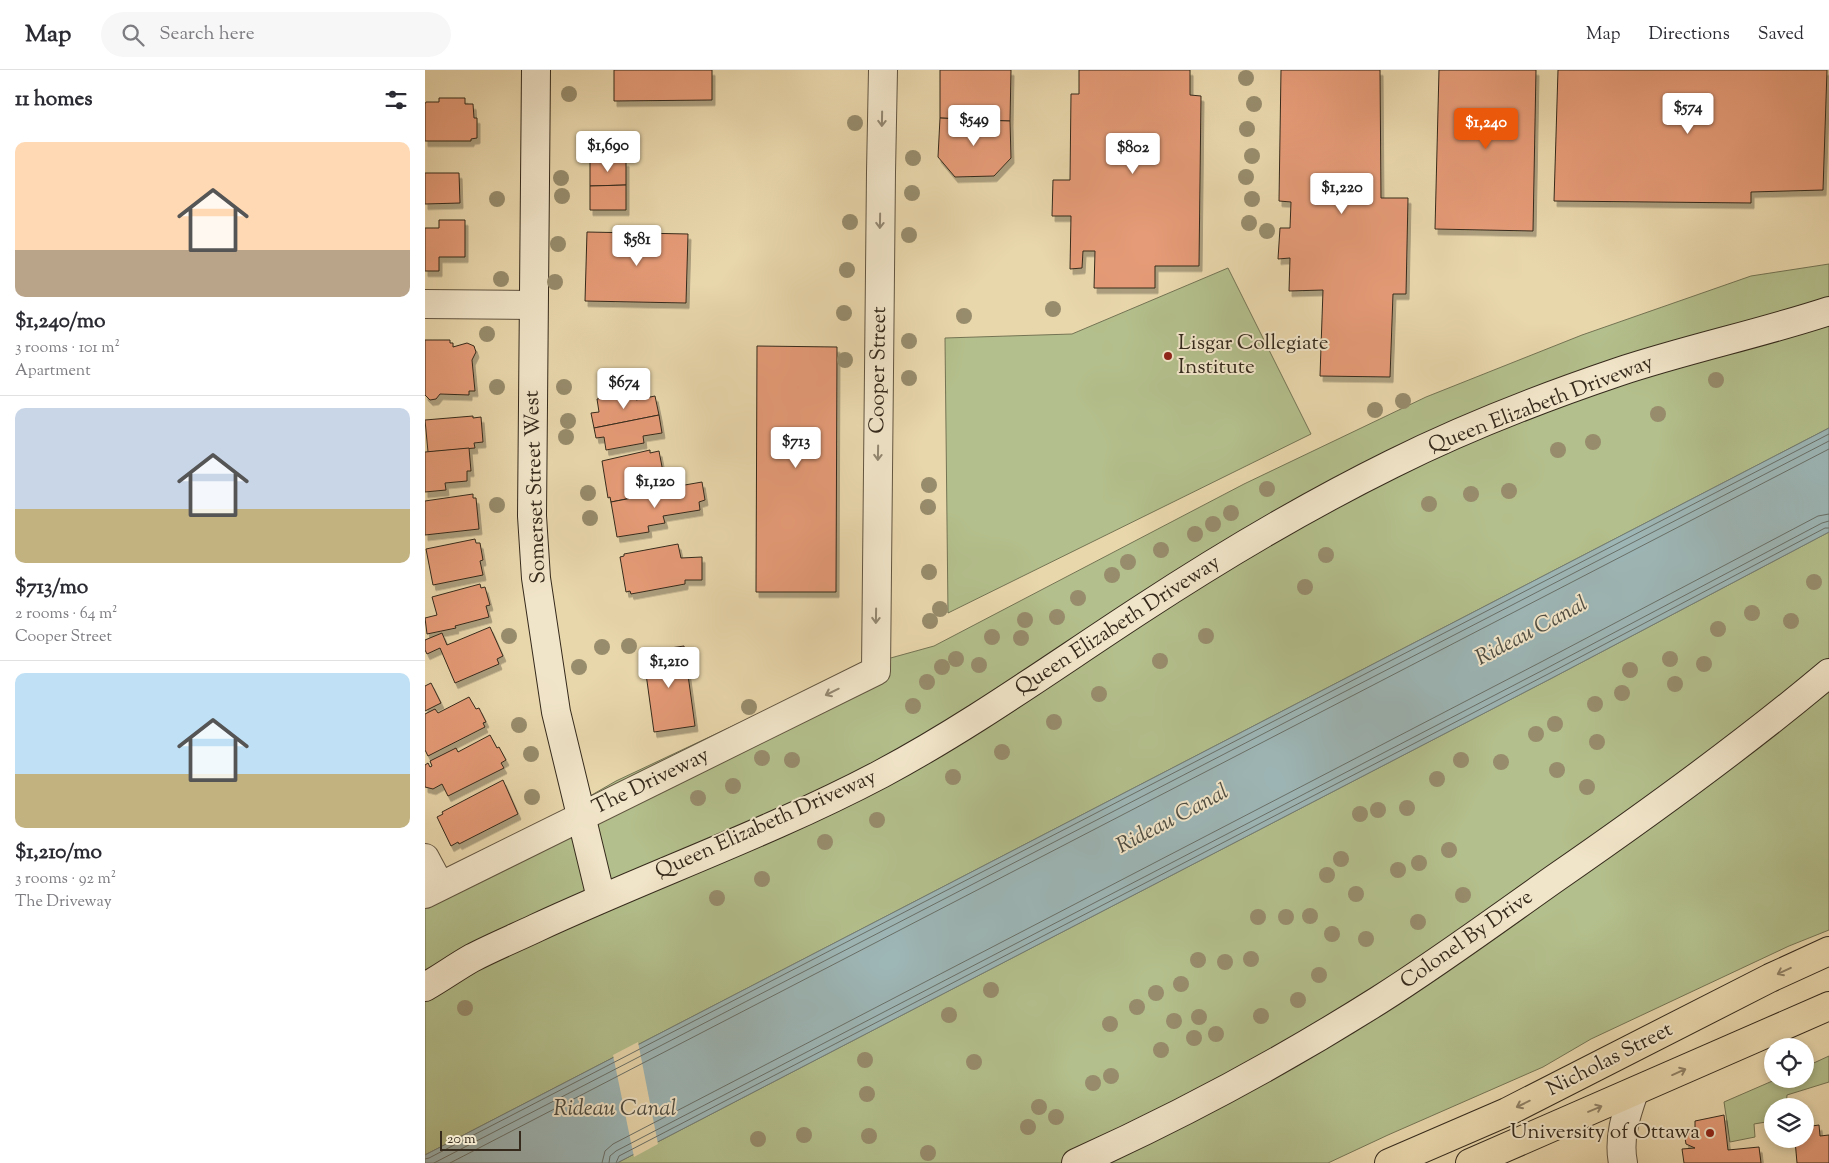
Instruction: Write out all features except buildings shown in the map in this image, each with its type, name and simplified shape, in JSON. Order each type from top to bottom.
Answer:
[{"type":"main road","name":"Nicholas Street","points":[[1389,1163],[1507,1112],[1770,978],[1829,951]]},
{"type":"main road","name":"Nicholas Street","points":[[1470,1163],[1829,1006]]},
{"type":"street","name":"Somerset Street West","points":[[536,70],[532,516],[536,578],[556,712],[601,898]]},
{"type":"street","name":"Cooper Street","points":[[876,671],[883,70]]},
{"type":"street","points":[[425,304],[533,305]]},
{"type":"street","name":"Queen Elizabeth Driveway","points":[[425,987],[472,958],[601,898],[795,816],[896,766],[962,727],[1141,609],[1256,538],[1420,450],[1507,413],[1620,372],[1781,327],[1829,311]]},
{"type":"street","name":"The Driveway","points":[[432,890],[876,671]]},
{"type":"street","name":"Colonel By Drive","points":[[1076,1163],[1125,1141],[1235,1083],[1326,1032],[1417,975],[1613,838],[1781,713],[1829,673]]},
{"type":"street","points":[[425,858],[432,890]]},
{"type":"street","points":[[1623,1163],[1621,1152],[1622,1137],[1634,1092]]},
{"type":"green space","points":[[1829,264],[1829,428],[425,1155],[425,891],[616,781],[858,667],[934,646],[1244,484],[1426,397],[1582,335],[1751,276]]},
{"type":"green space","points":[[1228,268],[1311,434],[948,613],[945,338],[1072,334]]},
{"type":"green space","points":[[1829,532],[1829,930],[1789,946],[1591,1039],[1543,1067],[1328,1163],[617,1163],[1552,678]]},
{"type":"green space","points":[[1829,1056],[1829,1082],[1814,1087],[1814,1063]]},
{"type":"green space","points":[[1764,1085],[1764,1088],[1810,1088],[1787,1095],[1787,1098],[1764,1098],[1764,1122],[1754,1124],[1755,1137],[1730,1142],[1724,1102]]},
{"type":"water","name":"Rideau Canal","points":[[1829,428],[1829,532],[1552,678],[617,1163],[425,1163],[425,1155]]},
{"type":"pier","points":[[638,1042],[658,1144],[634,1157],[613,1055]]},
{"type":"place","name":"Lisgar Collegiate Institute","points":[[1168,356]]},
{"type":"place","name":"University of Ottawa","points":[[1710,1133]]}]
